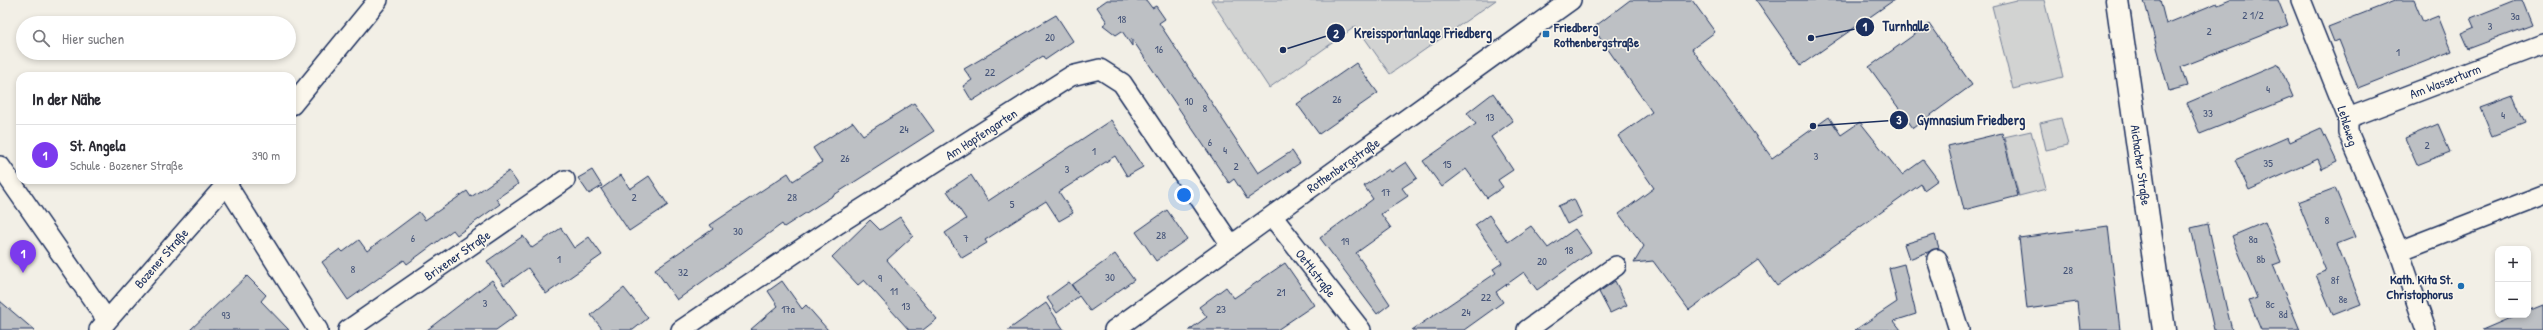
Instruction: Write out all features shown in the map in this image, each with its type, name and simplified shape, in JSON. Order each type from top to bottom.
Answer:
[{"type":"main road","name":"Aichacher Straße","points":[[2117,0],[2164,330]]},
{"type":"street","points":[[296,100],[378,0]]},
{"type":"street","name":"Rothenbergstraße","points":[[1114,330],[1572,0]]},
{"type":"street","name":"Lehleweg","points":[[2301,0],[2348,118],[2348,132],[2399,251],[2426,330]]},
{"type":"street","name":"Am Wasserturm","points":[[2348,118],[2543,44]]},
{"type":"street","name":"Am Hopfengarten","points":[[681,330],[838,224],[1071,76],[1100,69],[1122,83],[1231,245]]},
{"type":"street","name":"Bozener Straße","points":[[0,166],[103,325],[227,184]]},
{"type":"street","name":"Brixener Straße","points":[[348,330],[565,180]]},
{"type":"street","name":"Bozener Straße","points":[[230,184],[318,330]]},
{"type":"street","points":[[2399,251],[2543,195]]},
{"type":"street","name":"Oettlstraße","points":[[1272,216],[1361,330]]},
{"type":"street","points":[[1937,259],[1958,330]]},
{"type":"street","points":[[1527,330],[1616,266]]},
{"type":"shaded area","points":[[1211,0],[1496,0],[1390,74],[1356,26],[1269,88]]},
{"type":"shaded area","points":[[2017,0],[2044,0],[2063,77],[2013,89],[1992,6]]},
{"type":"shaded area","points":[[2061,118],[2068,145],[2046,150],[2040,123]]},
{"type":"shaded area","points":[[2031,131],[2046,189],[2019,196],[2004,137]]},
{"type":"building","points":[[1107,0],[1146,0],[1152,8],[1156,6],[1165,19],[1159,23],[1258,173],[1292,151],[1300,163],[1247,199],[1234,179],[1229,183],[1132,39],[1132,46],[1122,31],[1116,35],[1103,25],[1107,22],[1097,7]]},
{"type":"building","points":[[1630,0],[1692,0],[1715,32],[1692,49],[1772,158],[1829,117],[1841,135],[1860,122],[1902,175],[1923,160],[1938,180],[1924,190],[1921,184],[1777,286],[1758,260],[1689,310],[1653,261],[1634,263],[1644,246],[1619,214],[1654,188],[1618,136],[1652,112],[1593,28]]},
{"type":"building","points":[[1756,0],[1894,0],[1801,65]]},
{"type":"building","points":[[2144,0],[2160,0],[2166,24],[2217,3],[2218,5],[2230,0],[2278,0],[2288,25],[2181,67],[2187,86],[2169,91]]},
{"type":"building","points":[[2397,0],[2414,0],[2423,22],[2438,16],[2452,51],[2358,88],[2339,40],[2334,42],[2328,27]]},
{"type":"building","points":[[2516,0],[2522,0],[2532,25],[2468,49],[2461,33],[2475,27],[2471,18]]},
{"type":"building","points":[[1056,15],[1073,41],[1045,60],[1043,56],[972,101],[963,86],[972,80],[964,69]]},
{"type":"building","points":[[1929,24],[1972,85],[1913,128],[1869,67]]},
{"type":"building","points":[[1356,63],[1378,93],[1319,134],[1297,104]]},
{"type":"building","points":[[2279,64],[2293,97],[2200,134],[2187,103]]},
{"type":"building","points":[[1493,93],[1513,121],[1491,137],[1513,170],[1498,180],[1503,187],[1487,198],[1466,169],[1442,187],[1423,161],[1476,124],[1467,113]]},
{"type":"building","points":[[2513,95],[2525,123],[2492,136],[2480,107]]},
{"type":"building","points":[[914,103],[934,131],[784,227],[782,224],[677,300],[655,269],[713,229],[710,225],[788,173],[793,181],[822,162],[813,148],[853,122],[863,135]]},
{"type":"building","points":[[1111,120],[1143,167],[1127,176],[1115,156],[1059,192],[1073,213],[1059,221],[1046,201],[985,240],[987,243],[962,258],[945,233],[966,219],[947,191],[971,175],[988,201]]},
{"type":"building","points":[[2438,124],[2450,152],[2417,165],[2405,138]]},
{"type":"building","points":[[2321,128],[2337,162],[2322,169],[2318,159],[2249,190],[2235,160],[2288,137],[2290,142]]},
{"type":"building","points":[[2002,133],[2018,196],[1964,210],[1948,146]]},
{"type":"building","points":[[1406,162],[1417,178],[1402,188],[1408,196],[1381,214],[1391,228],[1356,253],[1390,304],[1377,314],[1320,238],[1373,199],[1364,186],[1389,169],[1391,172]]},
{"type":"building","points":[[592,170],[602,186],[589,194],[578,178]]},
{"type":"building","points":[[509,171],[518,184],[496,199],[500,204],[457,235],[453,230],[407,264],[404,260],[348,300],[322,262],[340,249],[343,252],[359,240],[367,251],[419,212],[425,220],[467,191],[471,197]]},
{"type":"building","points":[[621,175],[630,189],[649,176],[668,205],[629,231],[601,189]]},
{"type":"building","points":[[2335,188],[2355,237],[2337,244],[2361,304],[2333,315],[2316,275],[2326,271],[2298,202]]},
{"type":"building","points":[[1574,199],[1582,216],[1567,224],[1558,206]]},
{"type":"building","points":[[1167,210],[1187,239],[1156,261],[1136,232]]},
{"type":"building","points":[[1489,215],[1508,242],[1531,226],[1548,248],[1575,229],[1591,252],[1537,290],[1524,272],[1496,292],[1503,302],[1464,330],[1412,330],[1496,273],[1493,269],[1502,263],[1475,225]]},
{"type":"building","points":[[900,217],[913,236],[887,260],[937,319],[923,330],[909,330],[864,280],[858,285],[832,257],[870,220],[880,230]]},
{"type":"building","points":[[2265,222],[2281,262],[2273,265],[2300,330],[2261,330],[2249,301],[2257,298],[2232,236]]},
{"type":"building","points":[[2208,224],[2232,330],[2214,330],[2191,228]]},
{"type":"building","points":[[2108,226],[2120,330],[2080,330],[2077,302],[2027,309],[2019,238]]},
{"type":"building","points":[[561,228],[574,248],[589,237],[602,255],[546,294],[528,268],[504,285],[487,261],[523,236],[532,248]]},
{"type":"building","points":[[1935,235],[1939,248],[1909,259],[1904,244]]},
{"type":"building","points":[[1115,254],[1134,280],[1090,311],[1079,296],[1057,313],[1047,298],[1069,282],[1078,294],[1072,285]]},
{"type":"building","points":[[1285,263],[1314,305],[1277,330],[1189,330],[1207,317],[1199,307],[1226,287],[1234,298]]},
{"type":"building","points":[[1904,264],[1916,314],[1894,321],[1901,330],[1855,330],[1897,302],[1889,268]]},
{"type":"building","points":[[247,276],[266,295],[261,301],[289,330],[190,330]]},
{"type":"building","points":[[492,280],[517,315],[496,330],[427,330]]},
{"type":"building","points":[[782,281],[802,309],[806,305],[828,330],[750,330],[778,306],[768,291]]},
{"type":"building","points":[[1615,281],[1627,305],[1610,313],[1599,292]]},
{"type":"building","points":[[624,288],[648,318],[633,330],[603,330],[591,315]]},
{"type":"building","points":[[0,301],[34,330],[0,330]]},
{"type":"building","points":[[1046,303],[1064,330],[1008,330]]},
{"type":"building","points":[[2543,305],[2543,330],[2482,330],[2510,318],[2531,318],[2531,310]]},
{"type":"place","name":"Friedberg Rothenbergstraße","points":[[1546,34]]},
{"type":"place","name":"Turnhalle","points":[[1811,38]]},
{"type":"place","name":"Kreissportanlage Friedberg","points":[[1283,50]]},
{"type":"place","name":"Gymnasium Friedberg","points":[[1813,126]]},
{"type":"place","name":"St. Angela","points":[[23,273]]},
{"type":"place","name":"Kath. Kita St. Christophorus","points":[[2461,286]]}]
